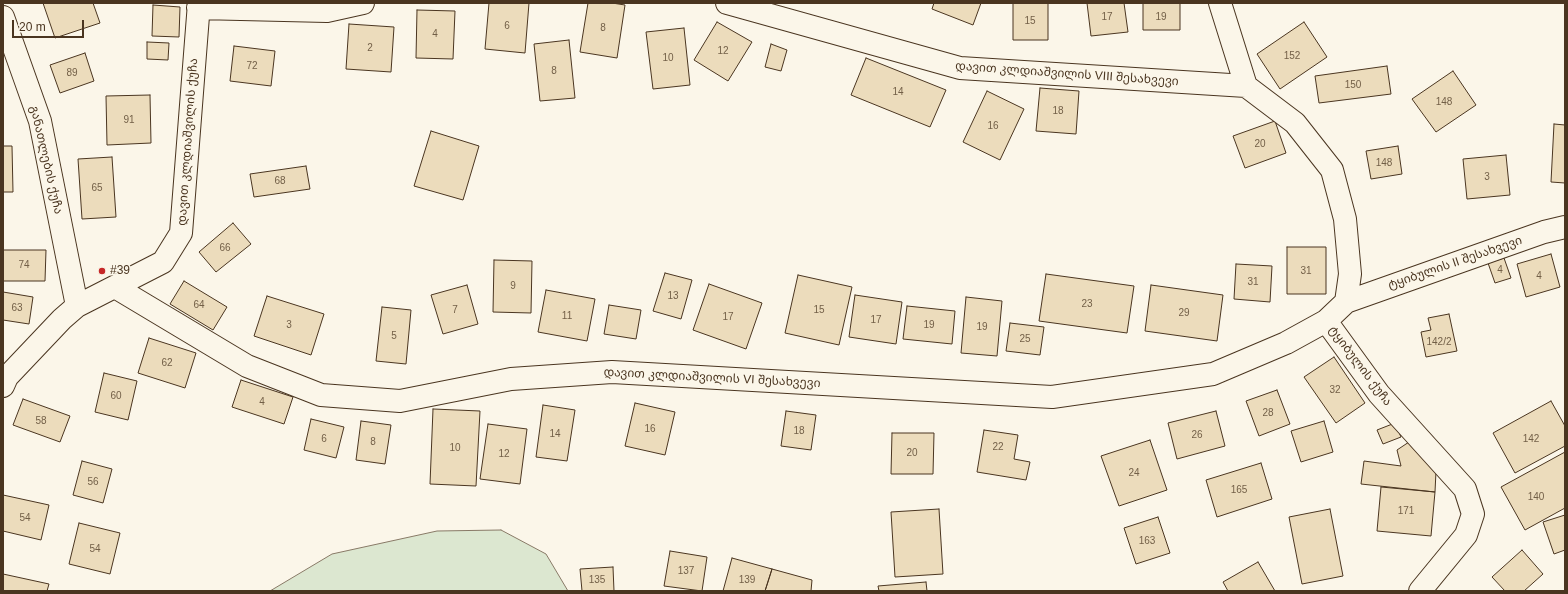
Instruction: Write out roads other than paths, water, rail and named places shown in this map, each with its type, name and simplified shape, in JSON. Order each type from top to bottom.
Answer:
[{"type":"street","points":[[198,6],[327,11],[363,3]]},
{"type":"street","name":"დავით კლდიაშვილის VIII შესახვევი","points":[[731,3],[960,68],[1246,86]]},
{"type":"street","points":[[1220,3],[1246,86],[1296,123],[1332,170],[1345,219],[1350,274],[1346,302]]},
{"type":"street","name":"დავით კლდიაშვილის ქუჩა","points":[[3,386],[8,377],[62,319],[77,306],[163,262],[181,233],[198,6]]},
{"type":"street","name":"განათლების ქუჩა","points":[[3,18],[40,121],[77,306]]},
{"type":"street","name":"ტყიბულის II შესახვევი","points":[[1346,302],[1544,232],[1565,227]]},
{"type":"street","name":"დავით კლდიაშვილის VI შესახვევი","points":[[115,287],[247,366],[322,395],[400,401],[512,379],[612,372],[1052,397],[1213,374],[1286,343],[1326,321]]},
{"type":"street","name":"ტყიბულის ქუჩა","points":[[1346,302],[1326,321],[1379,394],[1465,489],[1473,514],[1466,534],[1420,591]]},
{"type":"place","name":"#39","points":[[102,271]]}]
